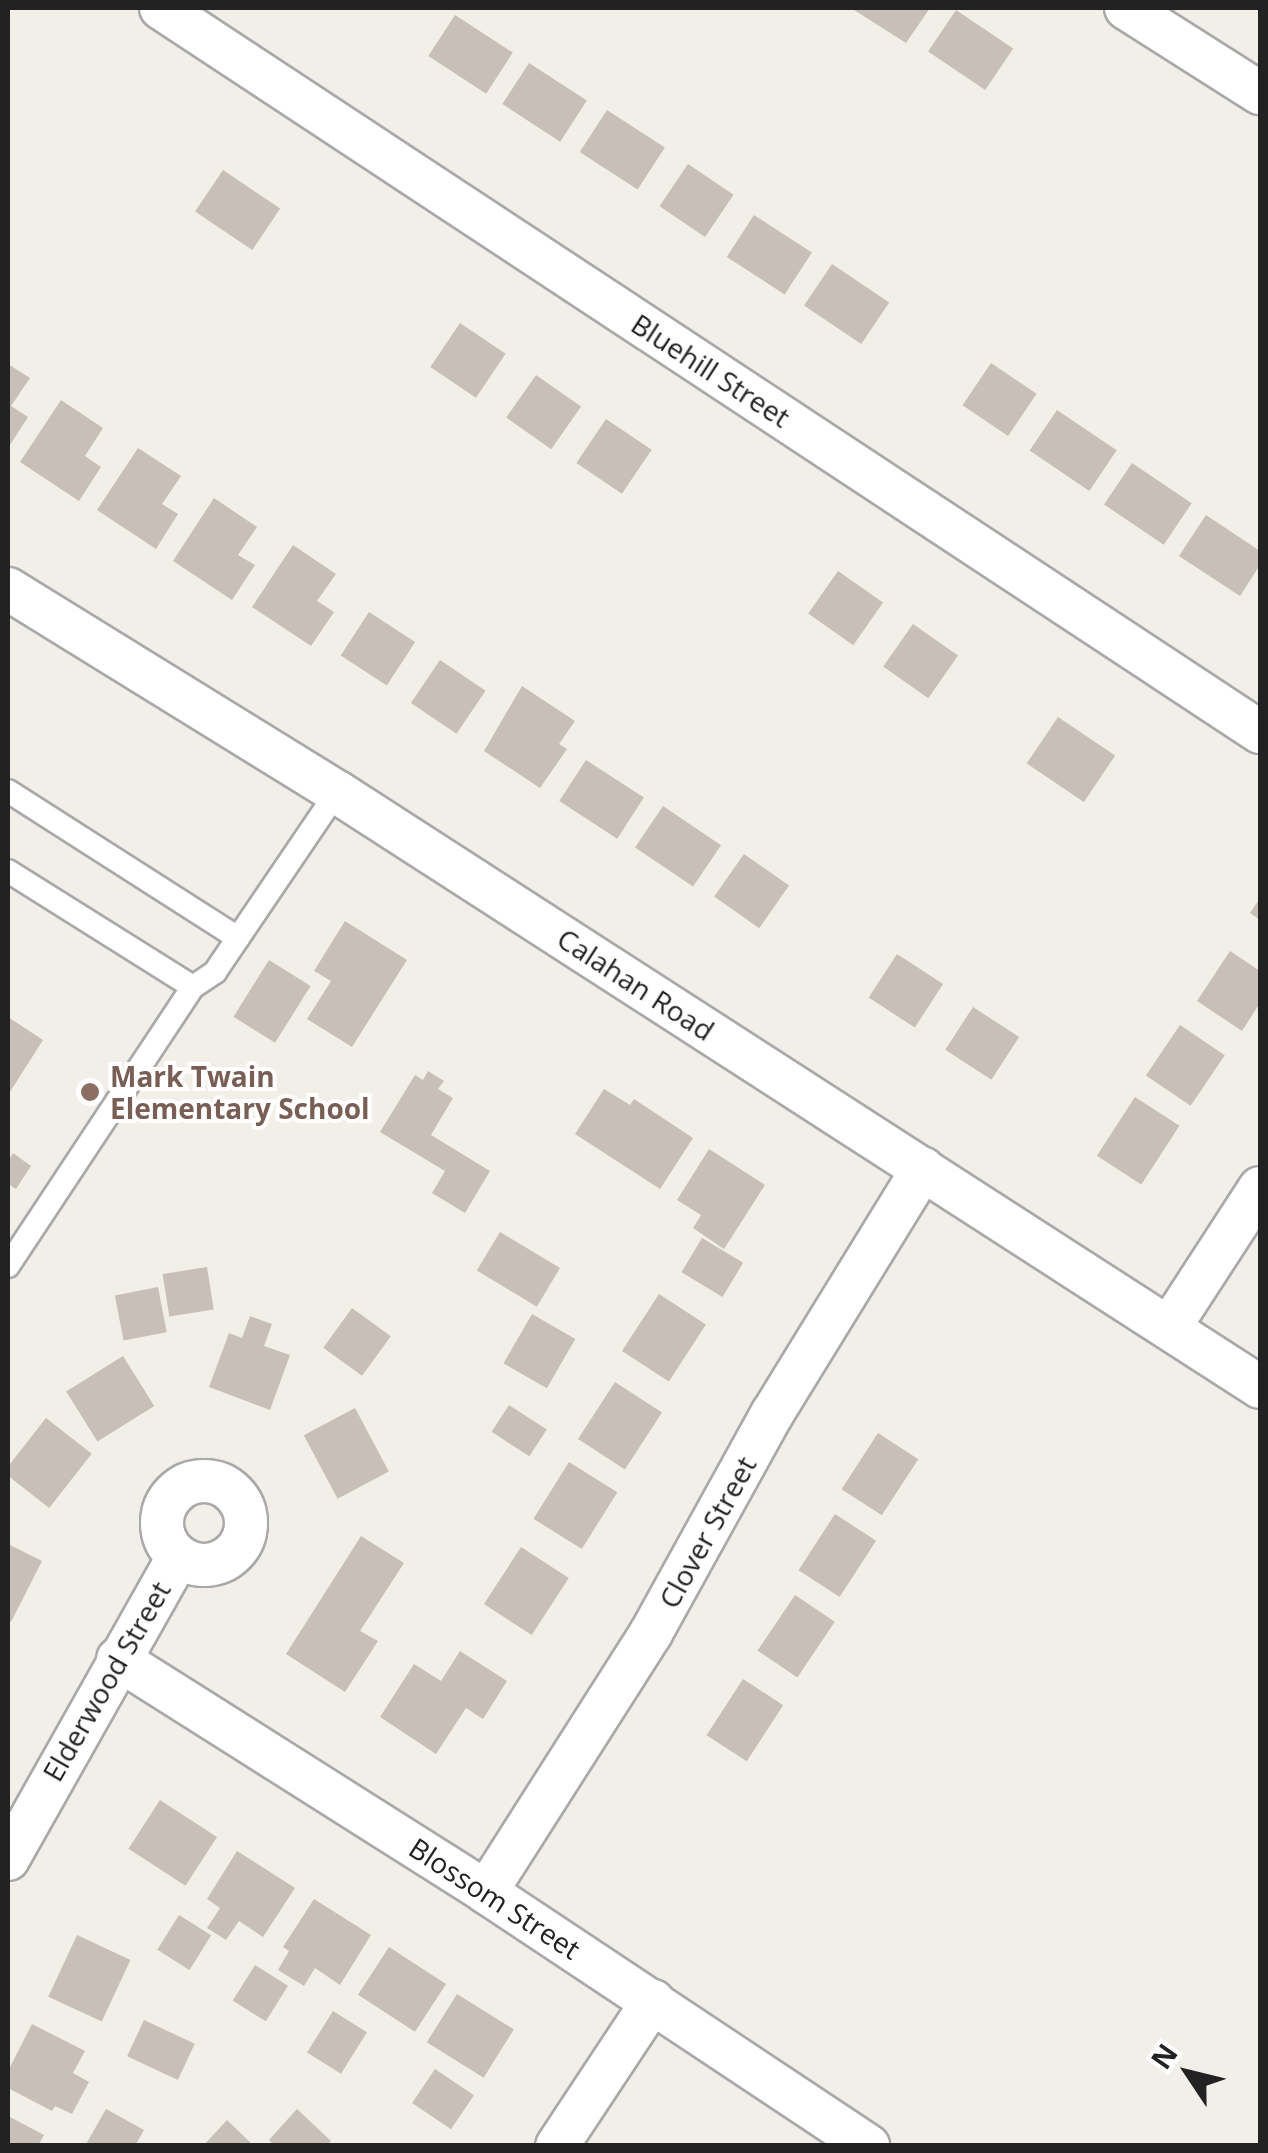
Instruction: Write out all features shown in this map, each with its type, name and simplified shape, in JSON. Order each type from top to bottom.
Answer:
[{"type":"street","name":"Bluehill Street","points":[[161,8],[1260,732]]},
{"type":"street","points":[[1126,8],[1260,92]]},
{"type":"street","name":"Calahan Road","points":[[8,589],[337,792],[1260,1387]]},
{"type":"street","name":"Clover Street","points":[[486,1892],[650,1633],[772,1414],[923,1169]]},
{"type":"street","points":[[1169,1328],[1260,1188]]},
{"type":"street","name":"Elderwood Street","points":[[8,1859],[178,1557]]},
{"type":"street","name":"Blossom Street","points":[[118,1659],[653,2000],[868,2146]]},
{"type":"street","points":[[556,2146],[653,2000]]},
{"type":"lane","points":[[8,792],[238,938]]},
{"type":"lane","points":[[8,1266],[192,988],[216,972],[337,792]]},
{"type":"lane","points":[[8,871],[192,988]]},
{"type":"building","points":[[851,8],[930,8],[906,43]]},
{"type":"building","points":[[956,10],[1013,49],[985,90],[928,51]]},
{"type":"building","points":[[455,15],[513,53],[486,94],[428,56]]},
{"type":"building","points":[[529,63],[587,101],[560,142],[502,104]]},
{"type":"building","points":[[607,110],[665,148],[638,190],[580,152]]},
{"type":"building","points":[[688,164],[734,195],[705,237],[659,206]]},
{"type":"building","points":[[223,170],[280,209],[252,250],[195,211]]},
{"type":"building","points":[[754,215],[812,253],[785,295],[727,257]]},
{"type":"building","points":[[832,264],[889,303],[861,344],[804,305]]},
{"type":"building","points":[[460,323],[506,354],[476,398],[430,367]]},
{"type":"building","points":[[991,363],[1037,394],[1008,436],[962,405]]},
{"type":"building","points":[[8,364],[30,378],[11,406],[28,417],[8,448]]},
{"type":"building","points":[[536,375],[581,407],[551,449],[506,418]]},
{"type":"building","points":[[61,400],[103,428],[85,456],[101,467],[79,501],[20,462]]},
{"type":"building","points":[[1057,410],[1117,450],[1089,491],[1030,451]]},
{"type":"building","points":[[606,419],[652,450],[622,494],[576,463]]},
{"type":"building","points":[[138,448],[181,476],[162,504],[178,514],[156,549],[97,510]]},
{"type":"building","points":[[1132,463],[1192,503],[1164,545],[1104,504]]},
{"type":"building","points":[[214,498],[257,527],[238,555],[255,565],[232,600],[173,561]]},
{"type":"building","points":[[1206,515],[1260,551],[1260,565],[1240,596],[1179,556]]},
{"type":"building","points":[[293,545],[336,574],[317,601],[334,612],[311,646],[252,607]]},
{"type":"building","points":[[838,571],[883,603],[853,645],[808,614]]},
{"type":"building","points":[[369,612],[415,642],[387,686],[341,656]]},
{"type":"building","points":[[913,624],[958,656],[928,698],[883,667]]},
{"type":"building","points":[[440,660],[486,691],[457,734],[411,703]]},
{"type":"building","points":[[522,686],[575,721],[559,744],[567,749],[540,788],[484,751]]},
{"type":"building","points":[[1058,717],[1115,756],[1084,802],[1027,763]]},
{"type":"building","points":[[586,760],[644,798],[617,839],[559,801]]},
{"type":"building","points":[[663,806],[721,845],[693,887],[635,847]]},
{"type":"building","points":[[744,854],[789,886],[759,928],[714,897]]},
{"type":"building","points":[[1260,898],[1260,920],[1250,913]]},
{"type":"building","points":[[345,921],[407,960],[352,1047],[307,1019],[331,981],[314,971]]},
{"type":"building","points":[[1230,951],[1260,971],[1260,1003],[1242,1031],[1197,1001]]},
{"type":"building","points":[[897,954],[943,984],[915,1028],[869,998]]},
{"type":"building","points":[[269,960],[311,986],[275,1043],[233,1017]]},
{"type":"building","points":[[973,1007],[1019,1037],[991,1080],[945,1050]]},
{"type":"building","name":"Mark Twain Elementary School","points":[[8,1017],[43,1040],[8,1095]]},
{"type":"building","points":[[1180,1025],[1225,1055],[1191,1106],[1146,1076]]},
{"type":"building","points":[[428,1071],[444,1081],[438,1089],[453,1098],[431,1135],[490,1171],[465,1213],[432,1193],[445,1171],[380,1132],[415,1075],[423,1080]]},
{"type":"building","points":[[604,1089],[630,1105],[634,1099],[693,1138],[660,1189],[575,1134]]},
{"type":"building","points":[[1135,1097],[1179,1126],[1141,1185],[1097,1156]]},
{"type":"building","points":[[709,1149],[765,1185],[724,1249],[693,1228],[701,1215],[677,1200]]},
{"type":"building","points":[[13,1153],[31,1166],[16,1189],[8,1184],[8,1161]]},
{"type":"building","points":[[500,1232],[560,1268],[537,1307],[477,1271]]},
{"type":"building","points":[[702,1238],[743,1263],[723,1297],[681,1272]]},
{"type":"building","points":[[207,1267],[214,1309],[169,1317],[163,1274]]},
{"type":"building","points":[[158,1287],[167,1332],[124,1341],[115,1295]]},
{"type":"building","points":[[659,1294],[706,1324],[669,1382],[622,1351]]},
{"type":"building","points":[[352,1308],[391,1336],[362,1376],[323,1348]]},
{"type":"building","points":[[532,1314],[575,1339],[547,1388],[504,1363]]},
{"type":"building","points":[[250,1316],[272,1324],[264,1346],[290,1355],[270,1410],[209,1387],[229,1333],[242,1338]]},
{"type":"building","points":[[123,1356],[154,1406],[97,1442],[66,1392]]},
{"type":"building","points":[[615,1382],[662,1412],[625,1470],[578,1439]]},
{"type":"building","points":[[509,1405],[547,1430],[529,1456],[492,1432]]},
{"type":"building","points":[[355,1408],[389,1472],[338,1499],[304,1435]]},
{"type":"building","points":[[46,1418],[92,1454],[49,1508],[8,1476],[8,1467]]},
{"type":"building","points":[[878,1433],[918,1459],[882,1515],[842,1489]]},
{"type":"building","points":[[569,1462],[617,1492],[582,1549],[533,1519]]},
{"type":"building","points":[[835,1514],[876,1541],[840,1597],[799,1570]]},
{"type":"building","points":[[361,1536],[404,1563],[360,1631],[378,1641],[345,1692],[286,1654]]},
{"type":"building","points":[[8,1544],[42,1561],[11,1622],[8,1620]]},
{"type":"building","points":[[521,1547],[569,1578],[532,1635],[484,1604]]},
{"type":"building","points":[[795,1595],[835,1622],[797,1677],[758,1651]]},
{"type":"building","points":[[460,1651],[507,1681],[483,1719],[466,1708],[436,1754],[380,1717],[414,1664],[441,1681]]},
{"type":"building","points":[[743,1679],[783,1705],[747,1761],[707,1735]]},
{"type":"building","points":[[160,1800],[217,1837],[185,1886],[128,1849]]},
{"type":"building","points":[[237,1851],[295,1888],[263,1937],[239,1921],[226,1940],[207,1928],[220,1908],[207,1899]]},
{"type":"building","points":[[314,1899],[371,1935],[340,1985],[315,1968],[304,1986],[278,1970],[289,1951],[283,1947]]},
{"type":"building","points":[[179,1915],[211,1935],[189,1970],[157,1950]]},
{"type":"building","points":[[77,1935],[130,1960],[102,2022],[48,1997]]},
{"type":"building","points":[[389,1947],[446,1984],[415,2032],[358,1995]]},
{"type":"building","points":[[255,1965],[288,1986],[266,2021],[233,2001]]},
{"type":"building","points":[[457,1994],[514,2030],[484,2078],[427,2042]]},
{"type":"building","points":[[333,2011],[367,2032],[341,2074],[307,2053]]},
{"type":"building","points":[[144,2020],[195,2044],[178,2080],[127,2056]]},
{"type":"building","points":[[32,2024],[85,2051],[73,2073],[89,2082],[72,2114],[55,2106],[52,2111],[8,2088],[8,2071]]},
{"type":"building","points":[[435,2069],[474,2095],[451,2129],[412,2103]]},
{"type":"building","points":[[106,2109],[144,2130],[135,2146],[85,2146]]},
{"type":"building","points":[[297,2109],[331,2141],[327,2146],[275,2146],[269,2140]]},
{"type":"building","points":[[8,2116],[44,2135],[38,2146],[8,2146]]},
{"type":"building","points":[[227,2120],[254,2146],[203,2146]]},
{"type":"place","name":"Mark Twain Elementary School","points":[[90,1092]]}]
